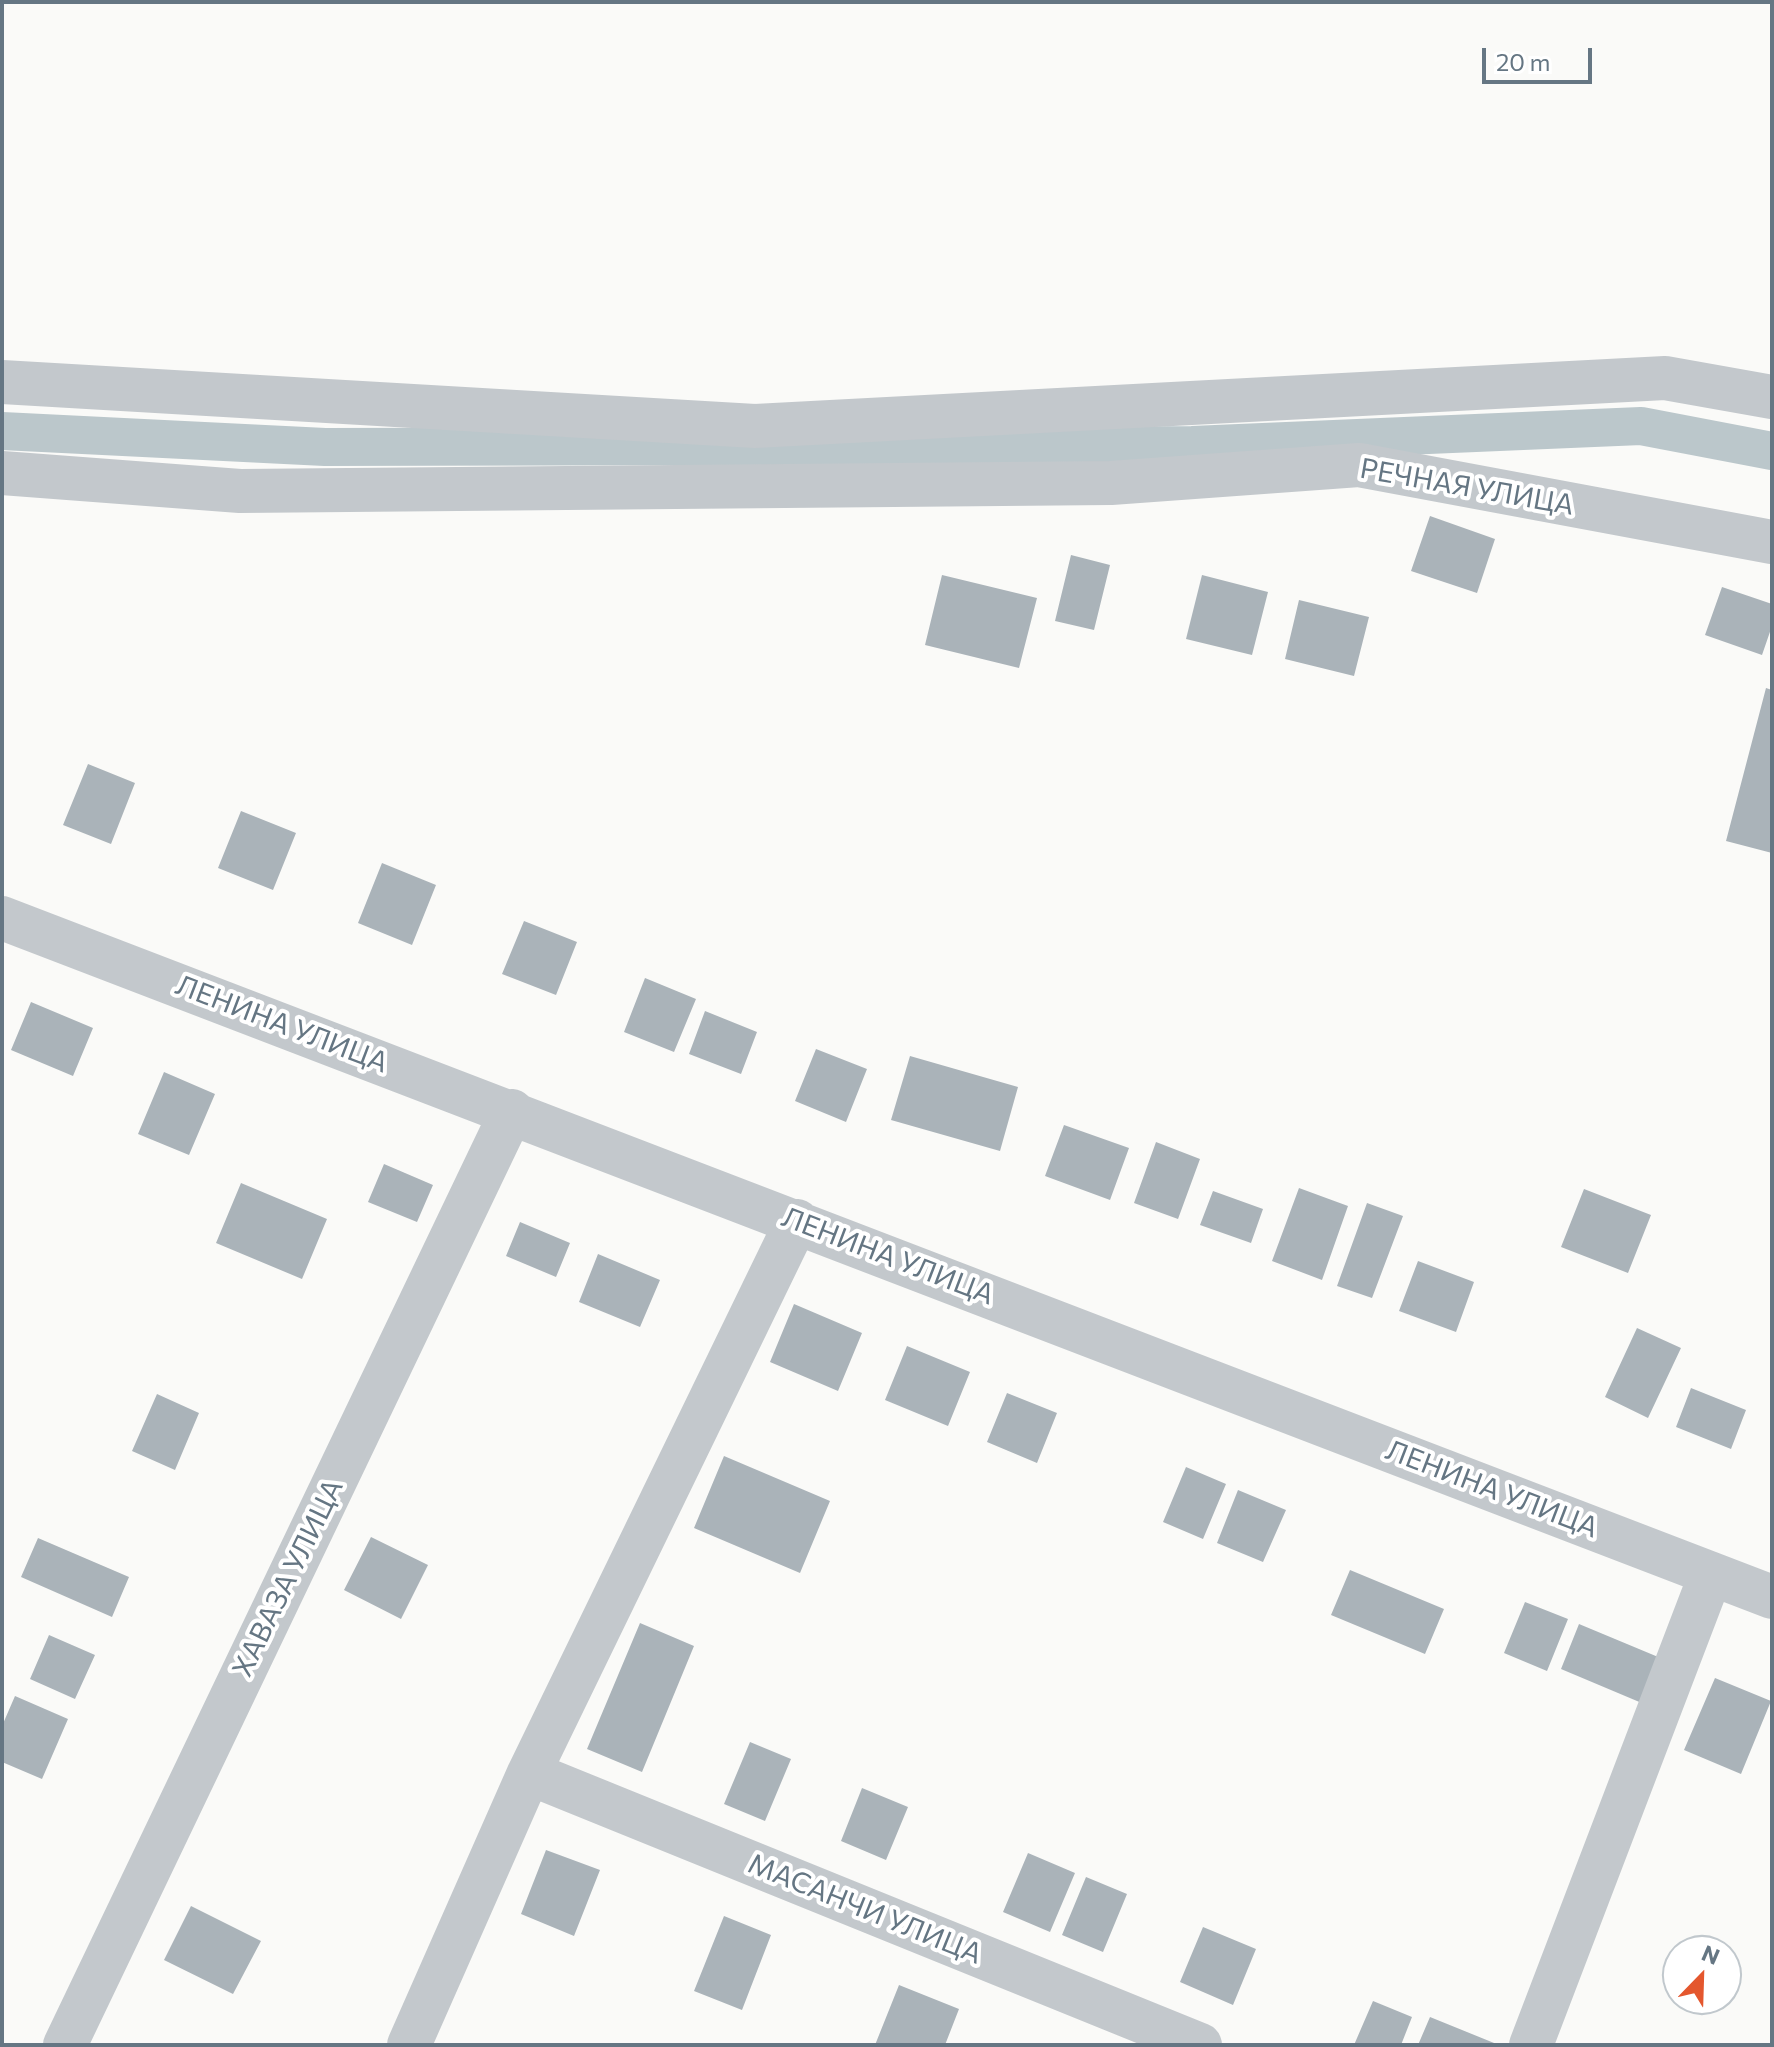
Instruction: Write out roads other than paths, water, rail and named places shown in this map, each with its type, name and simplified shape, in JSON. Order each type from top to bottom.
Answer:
[{"type":"street","points":[[2,382],[755,426],[1665,378],[1772,397]]},
{"type":"street","name":"РЕЧНАЯ УЛИЦА","points":[[2,473],[240,491],[1111,483],[1359,465],[1772,542]]},
{"type":"street","name":"ЛЕНИНА УЛИЦА","points":[[2,918],[512,1111],[1772,1597]]},
{"type":"street","name":"ХАВАЗА УЛИЦА","points":[[65,2045],[512,1111]]},
{"type":"street","points":[[409,2045],[529,1773],[797,1221]]},
{"type":"street","points":[[1531,2045],[1711,1574]]},
{"type":"street","name":"МАСАНЧИ УЛИЦА","points":[[529,1773],[1200,2045]]},
{"type":"waterway","points":[[2,431],[325,447],[1192,445],[1641,426],[1772,451]]}]
